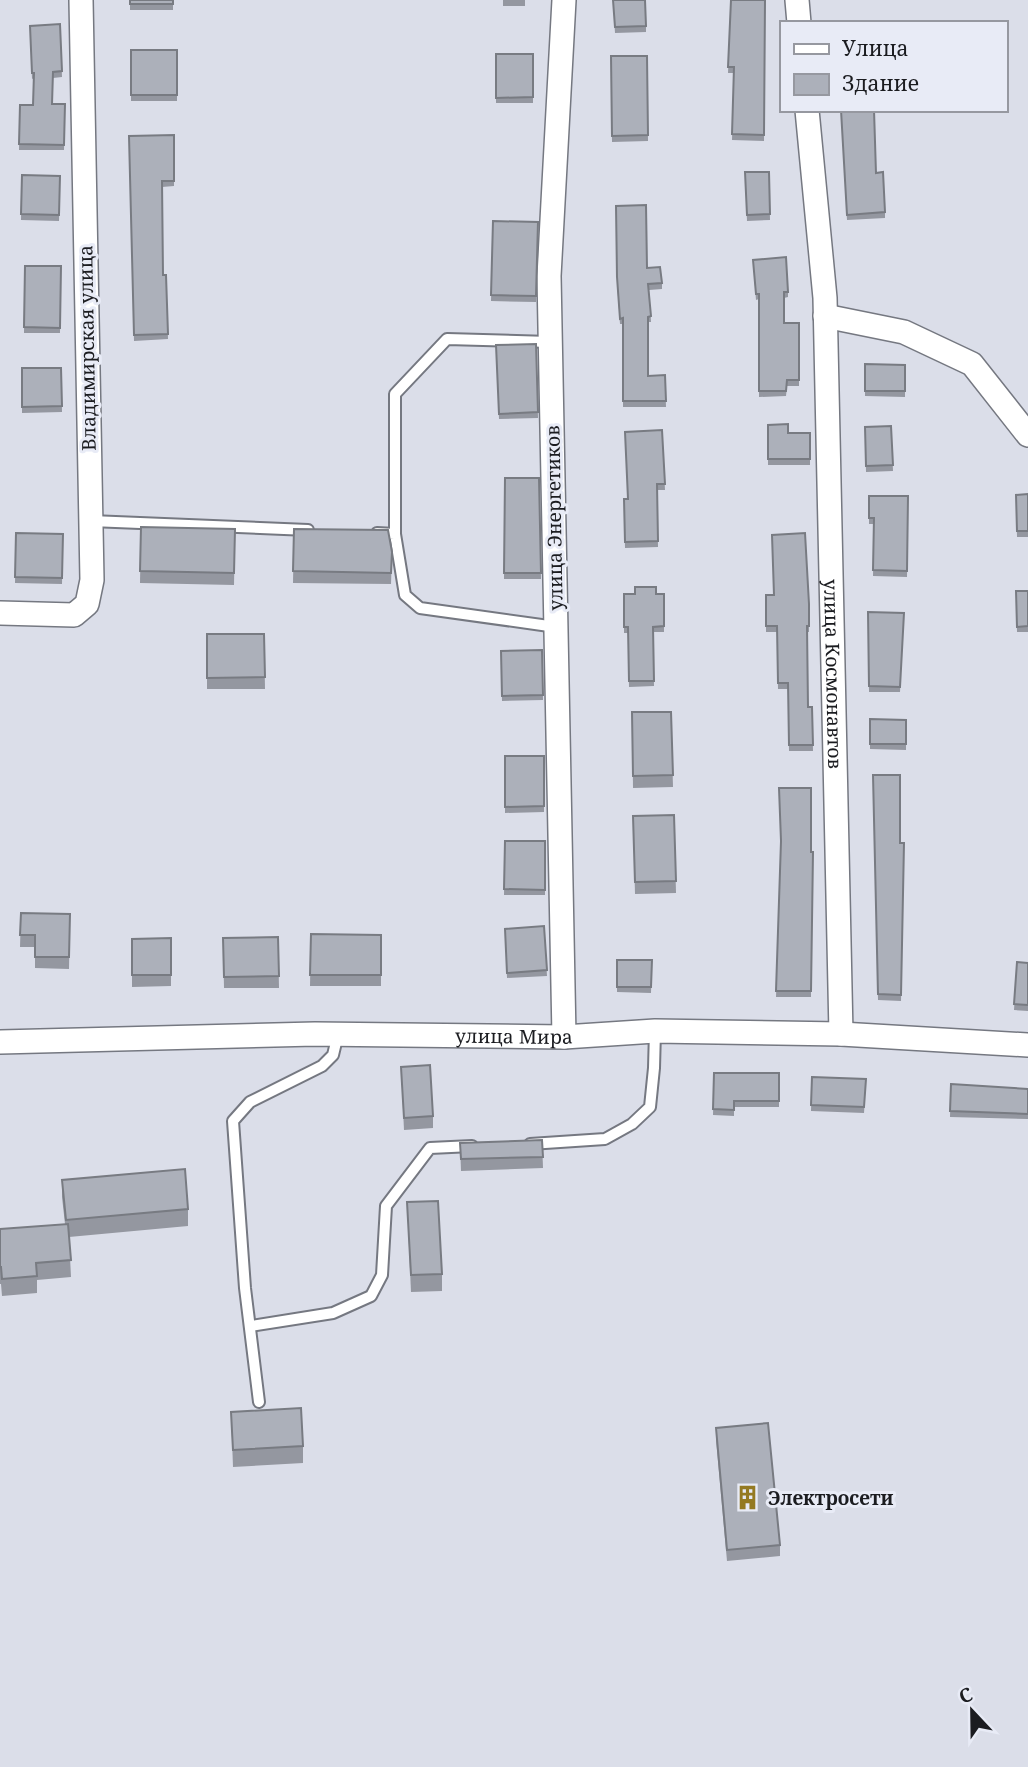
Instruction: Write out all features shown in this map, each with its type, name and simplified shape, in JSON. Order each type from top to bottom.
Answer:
[{"type":"street","name":"Владимирская улица","points":[[0,613],[74,615],[87,604],[92,580],[80,0]]},
{"type":"street","name":"улица Энергетиков","points":[[564,0],[549,276],[564,1037]]},
{"type":"street","points":[[797,0],[799,21]]},
{"type":"street","name":"улица Космонавтов","points":[[807,112],[825,316],[841,1034]]},
{"type":"street","points":[[825,316],[904,332],[972,364],[1003,407],[1028,435]]},
{"type":"street","name":"улица Мира","points":[[0,1042],[338,1034],[564,1037],[655,1031],[841,1034],[1028,1045]]},
{"type":"lane","points":[[550,342],[447,339],[395,394],[395,534],[405,595],[420,608],[556,627]]},
{"type":"lane","points":[[91,521],[326,531]]},
{"type":"lane","points":[[368,533],[395,534]]},
{"type":"lane","points":[[523,1144],[605,1139],[632,1124],[650,1107],[655,1031]]},
{"type":"lane","points":[[258,1402],[245,1288],[233,1121],[250,1102],[322,1066],[333,1055],[338,1034]]},
{"type":"lane","points":[[251,1326],[333,1313],[371,1296],[382,1275],[386,1206],[430,1148],[483,1146]]},
{"type":"building","points":[[130,0],[173,0],[173,4],[130,4]]},
{"type":"building","points":[[613,0],[645,0],[646,26],[615,27]]},
{"type":"building","points":[[731,0],[765,0],[764,135],[732,134],[734,67],[728,67]]},
{"type":"building","points":[[60,24],[62,71],[53,72],[52,104],[65,104],[64,145],[19,144],[20,105],[33,105],[34,73],[30,26]]},
{"type":"building","points":[[131,50],[177,50],[177,95],[131,95]]},
{"type":"building","points":[[496,54],[533,54],[533,97],[496,98]]},
{"type":"building","points":[[611,56],[647,56],[648,135],[612,136]]},
{"type":"building","points":[[841,112],[874,112],[876,173],[883,172],[885,212],[847,215]]},
{"type":"building","points":[[174,135],[174,181],[162,181],[163,275],[166,275],[168,334],[134,335],[129,136]]},
{"type":"building","points":[[745,172],[769,172],[770,214],[747,215]]},
{"type":"building","points":[[22,175],[60,176],[59,215],[21,214]]},
{"type":"building","points":[[646,205],[647,268],[660,267],[662,283],[648,284],[651,316],[648,317],[648,376],[665,375],[666,401],[623,401],[623,318],[620,319],[617,277],[616,206]]},
{"type":"building","points":[[493,221],[538,222],[536,296],[491,295]]},
{"type":"building","points":[[786,257],[788,292],[784,292],[784,323],[799,323],[799,380],[787,380],[786,391],[759,391],[759,294],[756,294],[753,260]]},
{"type":"building","points":[[25,266],[61,266],[60,328],[24,327]]},
{"type":"building","points":[[536,344],[538,412],[499,414],[496,345]]},
{"type":"building","points":[[865,364],[905,365],[905,391],[865,391]]},
{"type":"building","points":[[22,368],[61,368],[62,406],[22,407]]},
{"type":"building","points":[[788,424],[788,433],[810,433],[810,459],[768,459],[768,425]]},
{"type":"building","points":[[891,426],[893,465],[866,466],[865,427]]},
{"type":"building","points":[[662,430],[665,484],[657,484],[658,541],[625,542],[624,499],[628,499],[625,432]]},
{"type":"building","points":[[505,478],[539,478],[541,573],[504,573]]},
{"type":"building","points":[[1028,494],[1028,531],[1017,531],[1016,495]]},
{"type":"building","points":[[869,496],[908,496],[907,571],[873,570],[874,518],[869,518]]},
{"type":"building","points":[[141,527],[235,529],[234,573],[140,571]]},
{"type":"building","points":[[294,529],[388,530],[392,552],[391,573],[293,571]]},
{"type":"building","points":[[16,533],[63,534],[62,578],[15,577]]},
{"type":"building","points":[[805,533],[809,604],[808,707],[812,707],[813,745],[789,745],[788,683],[778,683],[777,626],[766,626],[766,595],[774,595],[772,535]]},
{"type":"building","points":[[635,587],[656,587],[656,594],[664,594],[664,626],[653,627],[654,681],[629,681],[624,594],[635,594]]},
{"type":"building","points":[[1016,591],[1028,591],[1028,626],[1017,627]]},
{"type":"building","points":[[868,612],[904,613],[900,687],[869,686]]},
{"type":"building","points":[[207,634],[264,634],[265,677],[207,678]]},
{"type":"building","points":[[542,650],[543,695],[502,696],[501,651]]},
{"type":"building","points":[[632,712],[671,712],[673,775],[633,776]]},
{"type":"building","points":[[870,719],[906,720],[906,744],[870,744]]},
{"type":"building","points":[[505,756],[544,756],[544,806],[505,807]]},
{"type":"building","points":[[873,775],[900,775],[900,843],[904,843],[901,995],[878,994]]},
{"type":"building","points":[[779,788],[811,788],[811,991],[776,991],[781,841]]},
{"type":"building","points":[[674,815],[676,881],[635,882],[633,816]]},
{"type":"building","points":[[505,841],[545,841],[545,890],[504,889]]},
{"type":"building","points":[[21,913],[70,914],[69,957],[35,957],[35,935],[20,935]]},
{"type":"building","points":[[544,926],[547,970],[507,973],[505,929]]},
{"type":"building","points":[[311,934],[381,935],[381,975],[310,975]]},
{"type":"building","points":[[278,937],[279,976],[224,977],[223,938]]},
{"type":"building","points":[[171,938],[171,975],[132,975],[132,939]]},
{"type":"building","points":[[617,960],[652,960],[651,987],[617,987]]},
{"type":"building","points":[[1017,962],[1028,963],[1028,1005],[1014,1004]]},
{"type":"building","points":[[430,1065],[433,1116],[404,1118],[401,1067]]},
{"type":"building","points":[[714,1073],[779,1073],[779,1101],[734,1101],[734,1110],[713,1109]]},
{"type":"building","points":[[812,1077],[866,1079],[864,1107],[811,1105]]},
{"type":"building","points":[[951,1084],[1028,1089],[1028,1114],[950,1111]]},
{"type":"building","points":[[542,1140],[543,1157],[461,1159],[460,1143]]},
{"type":"building","points":[[185,1169],[188,1209],[66,1220],[62,1180]]},
{"type":"building","points":[[438,1201],[442,1274],[411,1275],[407,1202]]},
{"type":"building","points":[[68,1224],[71,1260],[36,1263],[37,1276],[2,1279],[0,1229]]},
{"type":"building","points":[[301,1408],[303,1446],[233,1450],[231,1412]]},
{"type":"building","name":"Электросети","points":[[768,1423],[780,1545],[727,1550],[716,1428]]},
{"type":"place","name":"Электросети","points":[[748,1498]]}]
